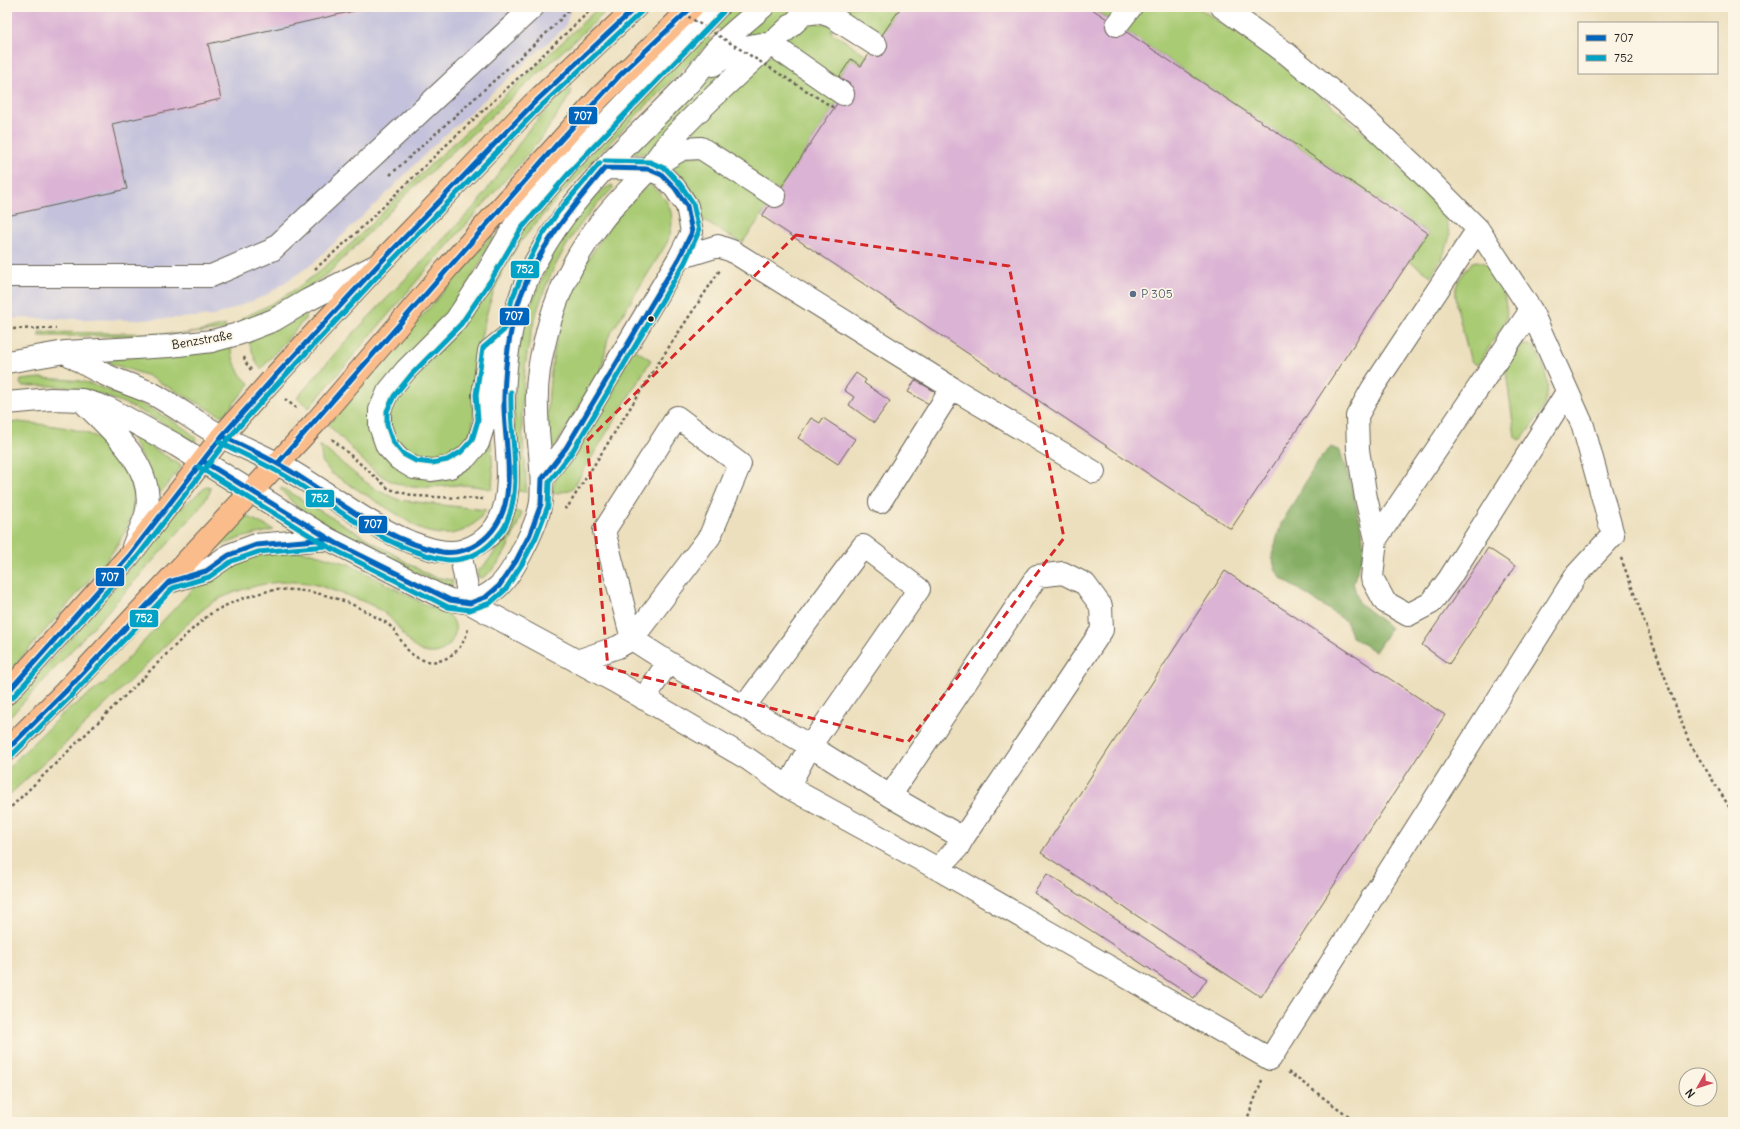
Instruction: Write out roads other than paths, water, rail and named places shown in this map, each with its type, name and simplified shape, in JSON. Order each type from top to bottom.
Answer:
[{"type":"main road","points":[[7,693],[129,556],[222,436],[380,263],[533,104],[636,7]]},
{"type":"main road","points":[[7,750],[65,692],[169,582],[315,423],[449,266],[600,97],[692,7]]},
{"type":"street","points":[[7,276],[211,276],[272,250],[533,7]]},
{"type":"street","points":[[510,334],[489,351],[483,395],[485,421],[478,443],[466,457],[450,467],[432,470],[414,468],[399,458],[387,446],[380,426],[380,410],[388,392],[406,370],[456,320],[515,225],[566,166],[718,7]]},
{"type":"street","points":[[65,352],[104,374],[153,394],[222,436],[278,463],[354,513],[410,542],[444,552],[460,552],[476,546],[485,540],[499,522],[506,500],[508,475],[504,399],[510,334],[521,295],[547,241],[563,217],[605,168],[694,78],[718,47],[763,7]]},
{"type":"street","points":[[1117,26],[1131,7]]},
{"type":"street","points":[[7,403],[51,399],[82,400],[108,408],[176,445],[328,539],[434,593],[450,600],[470,603],[577,661],[748,760],[788,787],[879,835],[1270,1059],[1560,600],[1577,574],[1613,534],[1583,426],[1531,310],[1478,229],[1362,116],[1286,53],[1222,7]]},
{"type":"street","points":[[470,603],[486,597],[499,586],[516,561],[530,534],[540,504],[542,479],[536,407],[538,375],[544,341],[553,310],[565,280],[580,252],[603,218],[648,169],[675,136],[808,10],[831,16],[876,45]]},
{"type":"street","points":[[694,78],[736,50],[757,44],[771,44],[838,101]]},
{"type":"street","points":[[648,169],[682,149],[701,148],[775,196]]},
{"type":"street","points":[[542,479],[566,448],[679,258],[692,232],[687,206],[676,188],[662,175],[648,169],[605,168]]},
{"type":"street","points":[[1478,229],[1372,389],[1357,416],[1358,450],[1366,498],[1376,539],[1372,578],[1385,602],[1408,615],[1431,603],[1449,579],[1567,392]]},
{"type":"street","points":[[679,258],[718,246],[732,251],[952,388],[1094,472]]},
{"type":"street","name":"Benzstraße","points":[[7,362],[65,352],[170,346],[212,341],[238,334],[274,320],[308,300],[380,263]]},
{"type":"street","points":[[1376,539],[1531,310]]},
{"type":"street","points":[[880,502],[952,388]]},
{"type":"street","points":[[82,400],[123,442],[142,470],[148,498],[147,511],[129,556]]},
{"type":"street","points":[[577,661],[618,647],[632,639],[710,536],[740,464],[677,417],[604,531],[632,639],[890,796],[963,838]]},
{"type":"street","points":[[169,582],[206,571],[229,555],[256,545],[328,539]]},
{"type":"street","points":[[744,707],[863,546],[919,589],[810,746],[788,787]]},
{"type":"street","points":[[460,552],[470,603]]},
{"type":"street","points":[[890,796],[1037,576],[1063,573],[1085,584],[1101,606],[1102,630],[958,847],[938,869]]},
{"type":"street","points":[[644,699],[668,662]]},
{"type":"place","name":"P 305","points":[[1133,294]]}]
